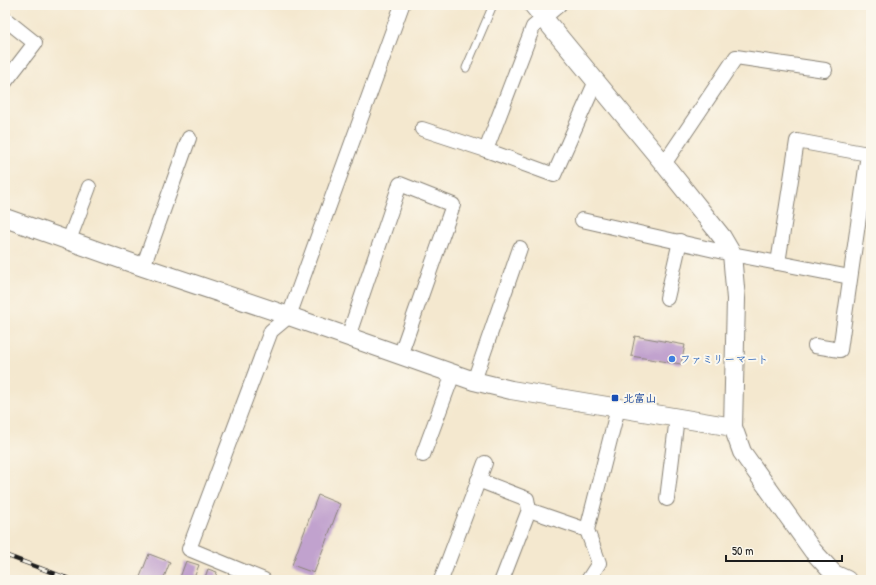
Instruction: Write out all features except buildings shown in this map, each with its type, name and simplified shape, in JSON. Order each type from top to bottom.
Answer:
[{"type":"street","points":[[264,580],[189,549],[272,331],[289,316],[402,5]]},
{"type":"street","points":[[538,11],[559,5]]},
{"type":"street","points":[[538,11],[664,164],[722,237],[732,254],[736,299],[733,427],[742,452],[813,551],[838,578]]},
{"type":"street","points":[[486,150],[538,11]]},
{"type":"street","points":[[5,19],[36,43],[5,82]]},
{"type":"street","points":[[664,164],[736,57],[825,70]]},
{"type":"street","points":[[422,129],[486,150],[554,175],[596,82]]},
{"type":"street","points":[[143,267],[189,138]]},
{"type":"street","points":[[778,263],[797,141],[868,154],[840,350],[815,346]]},
{"type":"street","points":[[348,337],[400,184],[453,204],[400,356]]},
{"type":"street","points":[[70,240],[89,187]]},
{"type":"street","points":[[5,218],[474,381],[511,390],[733,427]]},
{"type":"street","points":[[582,220],[732,254],[850,277]]},
{"type":"street","points":[[667,298],[680,242]]},
{"type":"street","points":[[474,381],[520,248]]},
{"type":"street","points":[[423,455],[453,374]]},
{"type":"street","points":[[588,580],[598,562],[587,530],[618,408]]},
{"type":"street","points":[[667,499],[677,417]]},
{"type":"street","points":[[441,580],[485,463]]},
{"type":"street","points":[[478,480],[527,499],[529,510],[502,580]]},
{"type":"street","points":[[529,510],[587,530]]},
{"type":"lane","points":[[466,68],[494,5]]},
{"type":"railway","points":[[5,555],[72,580]]},
{"type":"place","name":"ファミリーマート","points":[[672,359]]},
{"type":"place","name":"北富山","points":[[615,398]]}]
